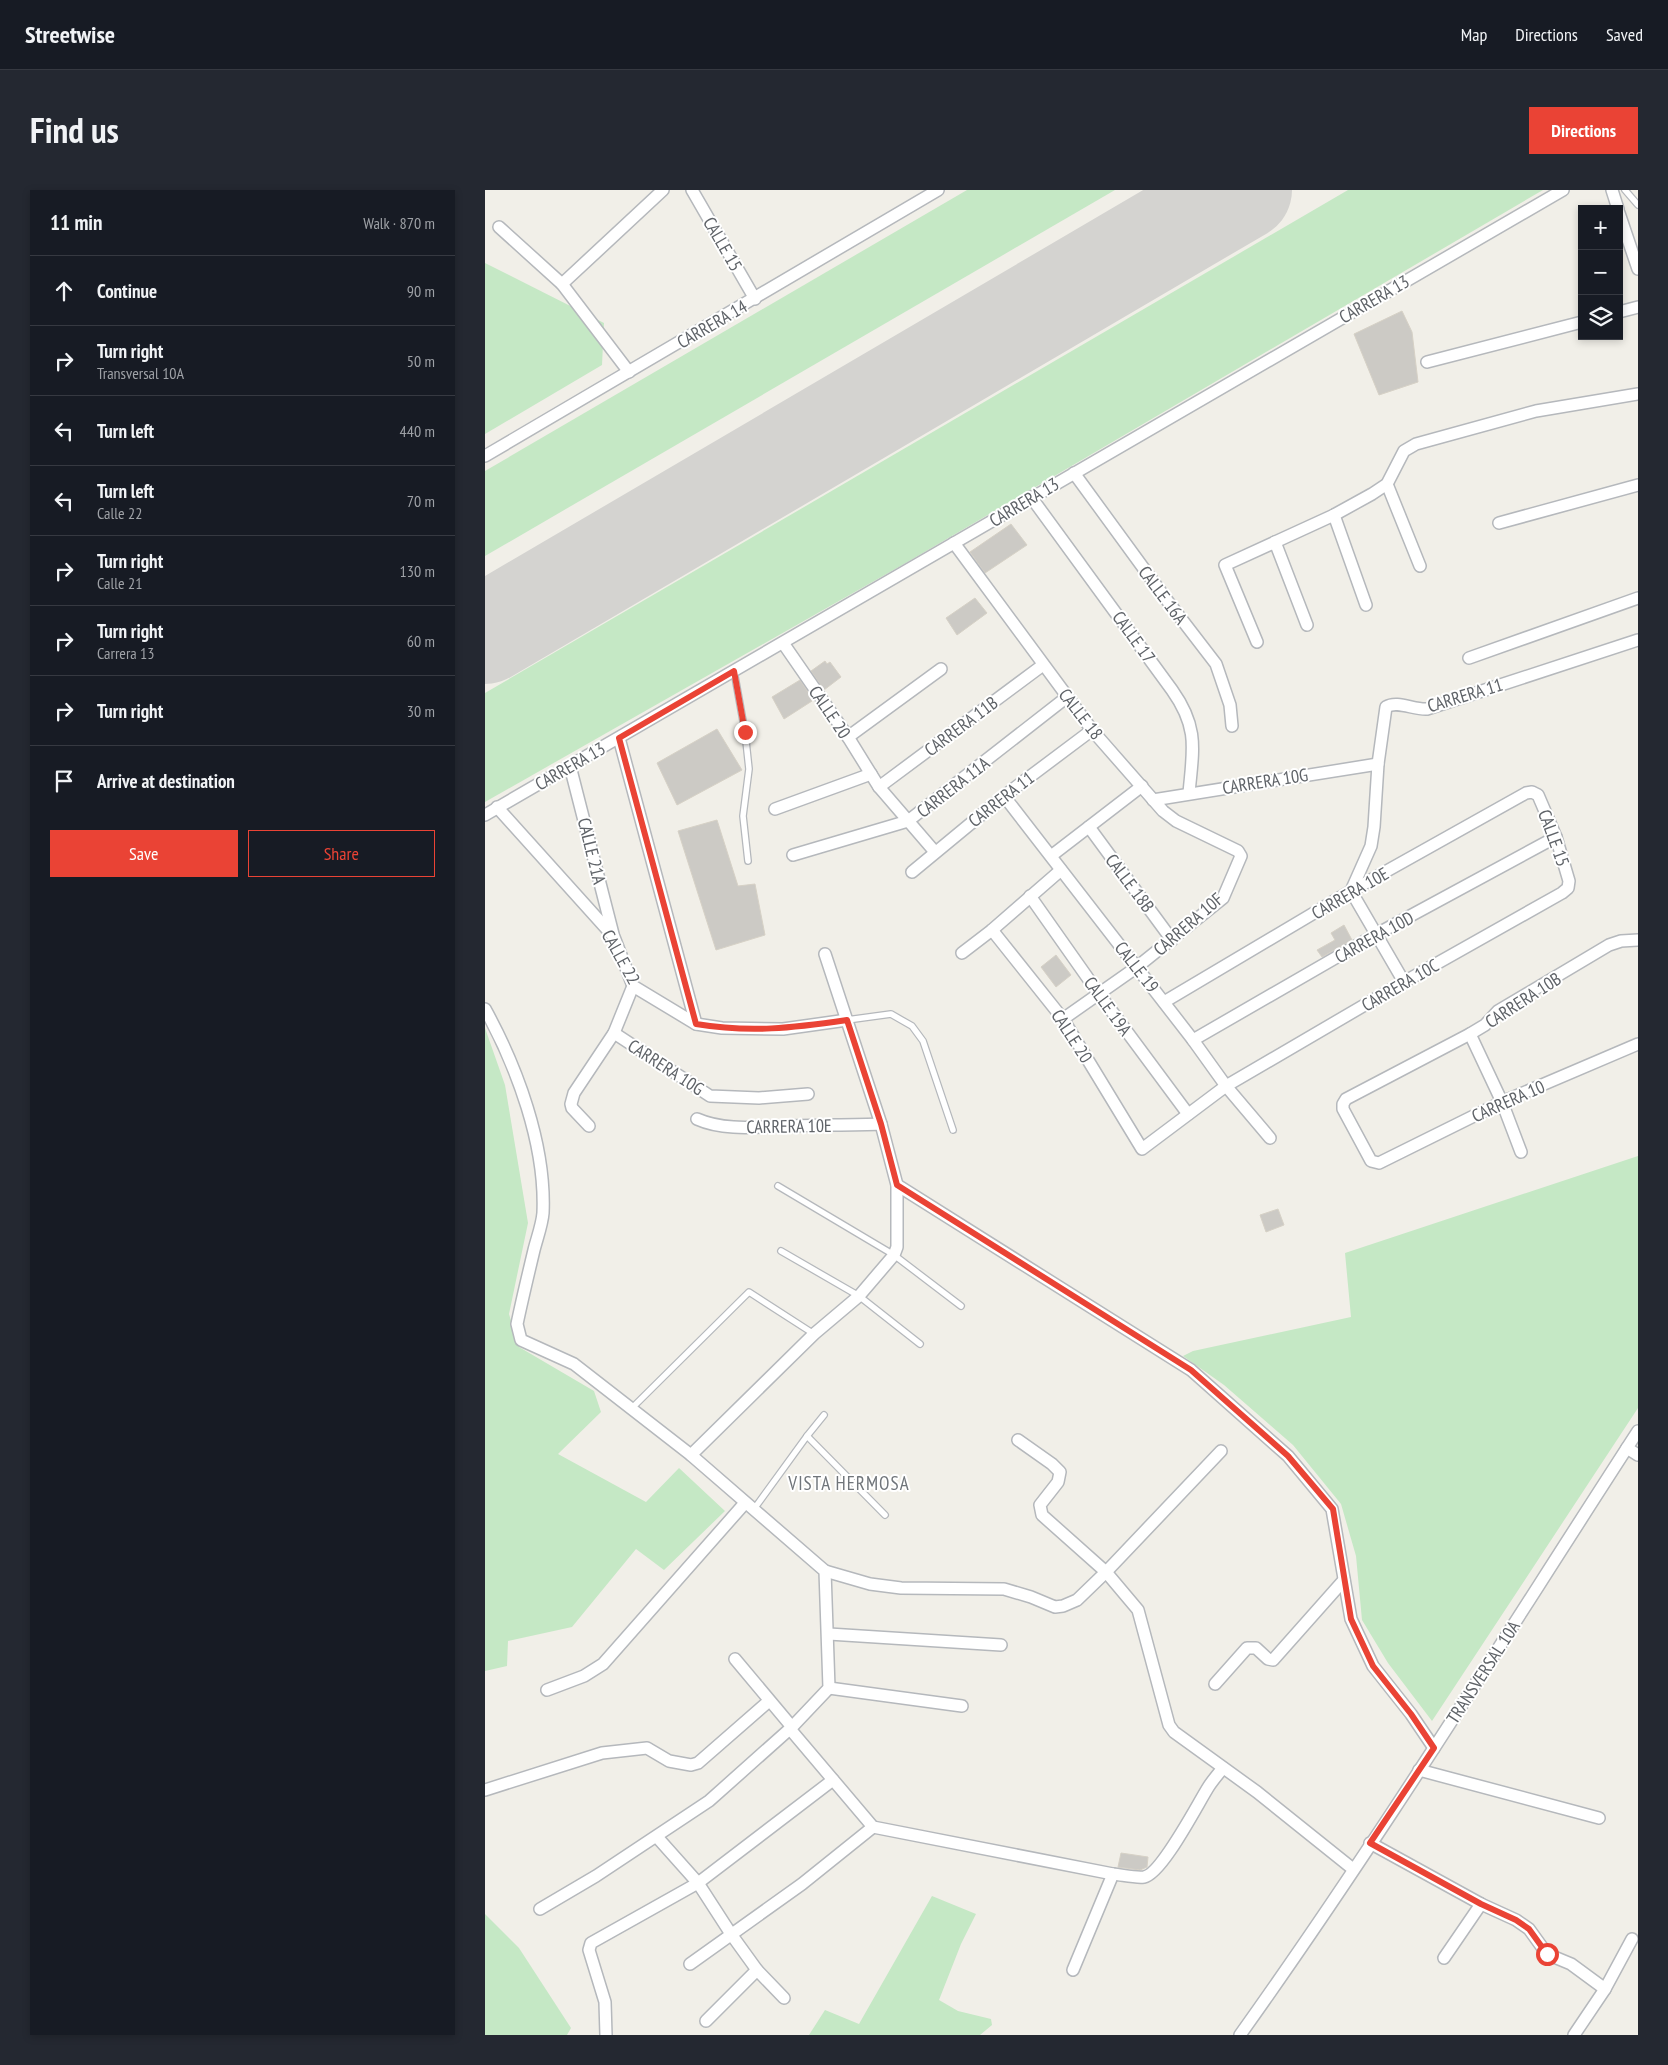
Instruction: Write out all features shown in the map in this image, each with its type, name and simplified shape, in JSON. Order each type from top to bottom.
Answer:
[{"type":"street","points":[[562,284],[663,190]]},
{"type":"street","name":"CALLE 15","points":[[691,190],[755,299]]},
{"type":"street","name":"CARRERA 14","points":[[485,456],[938,190]]},
{"type":"street","name":"CARRERA 13","points":[[485,815],[1563,190]]},
{"type":"street","points":[[1612,190],[1617,205]]},
{"type":"street","points":[[1623,225],[1638,269]]},
{"type":"street","points":[[499,227],[562,284],[629,372]]},
{"type":"street","points":[[1623,311],[1638,307]]},
{"type":"street","points":[[1427,362],[1578,323]]},
{"type":"street","points":[[1257,642],[1225,565],[1334,515],[1387,484],[1404,451],[1416,444],[1536,411],[1638,394]]},
{"type":"street","name":"CALLE 16A","points":[[1074,473],[1216,664],[1230,704],[1231,726]]},
{"type":"street","points":[[1387,484],[1420,566]]},
{"type":"street","points":[[1499,523],[1638,485]]},
{"type":"street","name":"CALLE 17","points":[[1031,497],[1172,690],[1188,715],[1193,733],[1189,793]]},
{"type":"street","points":[[1334,515],[1366,605]]},
{"type":"street","points":[[1275,542],[1307,626]]},
{"type":"street","name":"CALLE 18","points":[[954,544],[1091,730],[1153,800],[1170,817],[1238,851]]},
{"type":"street","points":[[1469,658],[1638,598]]},
{"type":"street","name":"CARRERA 11","points":[[1351,891],[1371,846],[1384,713],[1389,705],[1394,704],[1421,710],[1427,709],[1638,640]]},
{"type":"street","name":"CALLE 20","points":[[783,642],[879,788],[935,852]]},
{"type":"street","name":"CARRERA 11B","points":[[879,788],[1043,665]]},
{"type":"street","points":[[847,737],[941,669]]},
{"type":"street","name":"CARRERA 11A","points":[[793,855],[908,821],[1067,697]]},
{"type":"street","name":"CARRERA 11","points":[[912,872],[1004,796],[1091,730]]},
{"type":"street","points":[[619,738],[696,1024]]},
{"type":"street","name":"CARRERA 10G","points":[[1153,800],[1378,764]]},
{"type":"street","name":"CALLE 21A","points":[[570,766],[614,937]]},
{"type":"street","points":[[775,809],[871,774]]},
{"type":"street","points":[[1051,856],[1141,786]]},
{"type":"street","name":"CARRERA 10E","points":[[1164,1002],[1351,891],[1526,793],[1532,792],[1538,795]]},
{"type":"street","name":"CALLE 15","points":[[1538,795],[1556,837],[1569,881]]},
{"type":"street","name":"CALLE 19","points":[[1004,796],[1164,1002],[1226,1086],[1270,1138]]},
{"type":"street","name":"CALLE 22","points":[[497,808],[614,937],[633,986],[696,1024],[722,1028],[774,1029],[847,1020]]},
{"type":"street","name":"CALLE 18B","points":[[1089,827],[1172,940]]},
{"type":"street","name":"CARRERA 10D","points":[[1193,1040],[1375,935],[1556,837]]},
{"type":"street","name":"CARRERA 10F","points":[[1063,1019],[1137,967],[1223,898],[1242,858],[1238,851]]},
{"type":"street","points":[[962,953],[992,930],[1061,870]]},
{"type":"street","name":"CARRERA 10C","points":[[1142,1148],[1226,1086],[1404,982],[1562,893],[1568,888],[1569,881]]},
{"type":"street","points":[[1351,891],[1404,982]]},
{"type":"street","name":"CALLE 19A","points":[[1030,896],[1099,994],[1188,1114]]},
{"type":"street","name":"CALLE 20","points":[[992,930],[1063,1019],[1142,1148]]},
{"type":"street","name":"CARRERA 10B","points":[[1521,1152],[1502,1102],[1470,1034],[1485,1025],[1498,1012],[1609,945],[1621,941],[1638,940]]},
{"type":"street","points":[[691,1455],[814,1334],[859,1296],[894,1255],[897,1247],[899,1221],[897,1185],[881,1124],[825,954]]},
{"type":"street","points":[[589,1126],[572,1108],[574,1093],[614,1033],[633,986]]},
{"type":"street","points":[[485,1009],[496,1028],[516,1076],[535,1136],[542,1181],[543,1214],[517,1324],[521,1340],[574,1364],[691,1455],[825,1571],[870,1584],[901,1588],[1005,1589],[1055,1607],[1070,1604],[1077,1600],[1106,1572],[1221,1451]]},
{"type":"street","name":"CARRERA 10G","points":[[614,1033],[710,1096],[759,1098],[809,1094]]},
{"type":"street","name":"CARRERA 10","points":[[1470,1034],[1346,1099],[1343,1109],[1371,1161],[1379,1163],[1502,1102],[1638,1044]]},
{"type":"street","name":"CARRERA 10E","points":[[697,1119],[705,1123],[727,1126],[759,1127],[881,1124]]},
{"type":"street","points":[[897,1185],[1191,1370],[1288,1456],[1333,1509],[1351,1619],[1373,1666],[1411,1714],[1434,1748]]},
{"type":"street","name":"TRANSVERSAL 10A","points":[[1240,2035],[1315,1928],[1434,1748],[1638,1431]]},
{"type":"street","points":[[1018,1440],[1059,1472],[1058,1482],[1040,1505],[1042,1515],[1106,1572],[1138,1610],[1169,1725],[1174,1732],[1257,1792],[1353,1869]]},
{"type":"street","points":[[1627,1448],[1638,1456]]},
{"type":"street","points":[[547,1690],[584,1676],[603,1664],[750,1506]]},
{"type":"street","points":[[540,1909],[657,1837],[709,1800],[791,1728],[829,1688],[829,1634],[825,1571]]},
{"type":"street","points":[[1215,1684],[1247,1648],[1254,1647],[1268,1659],[1273,1660],[1344,1580]]},
{"type":"street","points":[[829,1634],[1001,1645]]},
{"type":"street","points":[[735,1659],[873,1828],[1113,1874],[1145,1877],[1153,1873],[1170,1850],[1209,1786],[1223,1768]]},
{"type":"street","points":[[829,1688],[962,1706]]},
{"type":"street","points":[[485,1790],[602,1753],[647,1748],[669,1761],[691,1765],[698,1763],[769,1701]]},
{"type":"street","points":[[1419,1770],[1599,1818]]},
{"type":"street","points":[[606,2035],[605,2002],[589,1950],[591,1943],[698,1883],[833,1780]]},
{"type":"street","points":[[690,1964],[802,1884],[873,1828]]},
{"type":"street","points":[[657,1837],[698,1883],[757,1970],[784,1998]]},
{"type":"street","points":[[1370,1843],[1523,1925],[1529,1929],[1547,1954],[1571,1964],[1605,1989]]},
{"type":"street","points":[[1073,1970],[1113,1874]]},
{"type":"street","points":[[1444,1958],[1481,1904]]},
{"type":"street","points":[[1574,2035],[1605,1989],[1632,1939]]},
{"type":"street","points":[[706,2021],[757,1970]]},
{"type":"lane","points":[[1625,190],[1638,205]]},
{"type":"lane","points":[[734,671],[745,732],[749,769],[743,816],[748,861]]},
{"type":"lane","points":[[847,1020],[891,1014],[911,1026],[923,1041],[953,1130]]},
{"type":"lane","points":[[778,1186],[894,1255],[961,1306]]},
{"type":"lane","points":[[781,1251],[859,1296],[920,1344]]},
{"type":"lane","points":[[631,1409],[749,1292],[814,1334]]},
{"type":"lane","points":[[750,1506],[825,1415]]},
{"type":"lane","points":[[807,1436],[885,1514]]},
{"type":"green space","points":[[967,190],[1115,190],[485,556],[485,471]]},
{"type":"green space","points":[[1348,190],[1543,190],[904,564],[485,802],[485,693]]},
{"type":"green space","points":[[485,263],[604,323],[602,365],[485,434]]},
{"type":"green space","points":[[485,1028],[505,1085],[528,1223],[509,1314],[519,1347],[594,1391],[601,1412],[558,1454],[646,1502],[679,1468],[725,1511],[664,1570],[636,1549],[572,1627],[508,1641],[507,1666],[485,1671]]},
{"type":"green space","points":[[1638,1156],[1638,1408],[1432,1721],[1388,1663],[1362,1620],[1356,1556],[1341,1504],[1293,1445],[1224,1385],[1183,1356],[1193,1351],[1351,1317],[1345,1253]]},
{"type":"green space","points":[[932,1896],[976,1914],[961,1944],[939,2000],[958,2011],[991,2019],[992,2025],[980,2035],[809,2035],[825,2010],[859,2024]]},
{"type":"green space","points":[[485,1914],[519,1948],[571,2028],[567,2035],[485,2035]]},
{"type":"building","points":[[1402,311],[1412,332],[1418,382],[1379,395],[1354,334]]},
{"type":"building","points":[[1011,524],[1027,545],[985,573],[970,552]]},
{"type":"building","points":[[975,598],[987,613],[957,635],[946,618]]},
{"type":"building","points":[[825,661],[827,664],[830,662],[841,677],[824,690],[811,671]]},
{"type":"building","points":[[800,680],[812,701],[784,719],[772,697]]},
{"type":"building","points":[[717,729],[742,770],[677,805],[657,763]]},
{"type":"building","points":[[717,820],[738,886],[755,884],[765,935],[716,950],[678,831]]},
{"type":"building","points":[[1344,925],[1352,940],[1322,957],[1317,950],[1335,940],[1331,933]]},
{"type":"building","points":[[1056,955],[1071,975],[1056,987],[1041,967]]},
{"type":"building","points":[[1278,1209],[1284,1225],[1266,1232],[1260,1215]]},
{"type":"building","points":[[1121,1853],[1148,1857],[1147,1867],[1140,1870],[1118,1867]]},
{"type":"runway","points":[[485,634],[1242,190]]},
{"type":"district","name":"VISTA HERMOSA","points":[[849,1483]]},
{"type":"route","points":[[745,732],[734,671],[619,738],[696,1024],[749,1030],[783,1029],[847,1020],[881,1124],[897,1185],[1191,1370],[1288,1456],[1333,1509],[1351,1619],[1373,1666],[1411,1714],[1434,1748],[1370,1843],[1481,1904],[1516,1920],[1529,1929],[1547,1954]]}]
